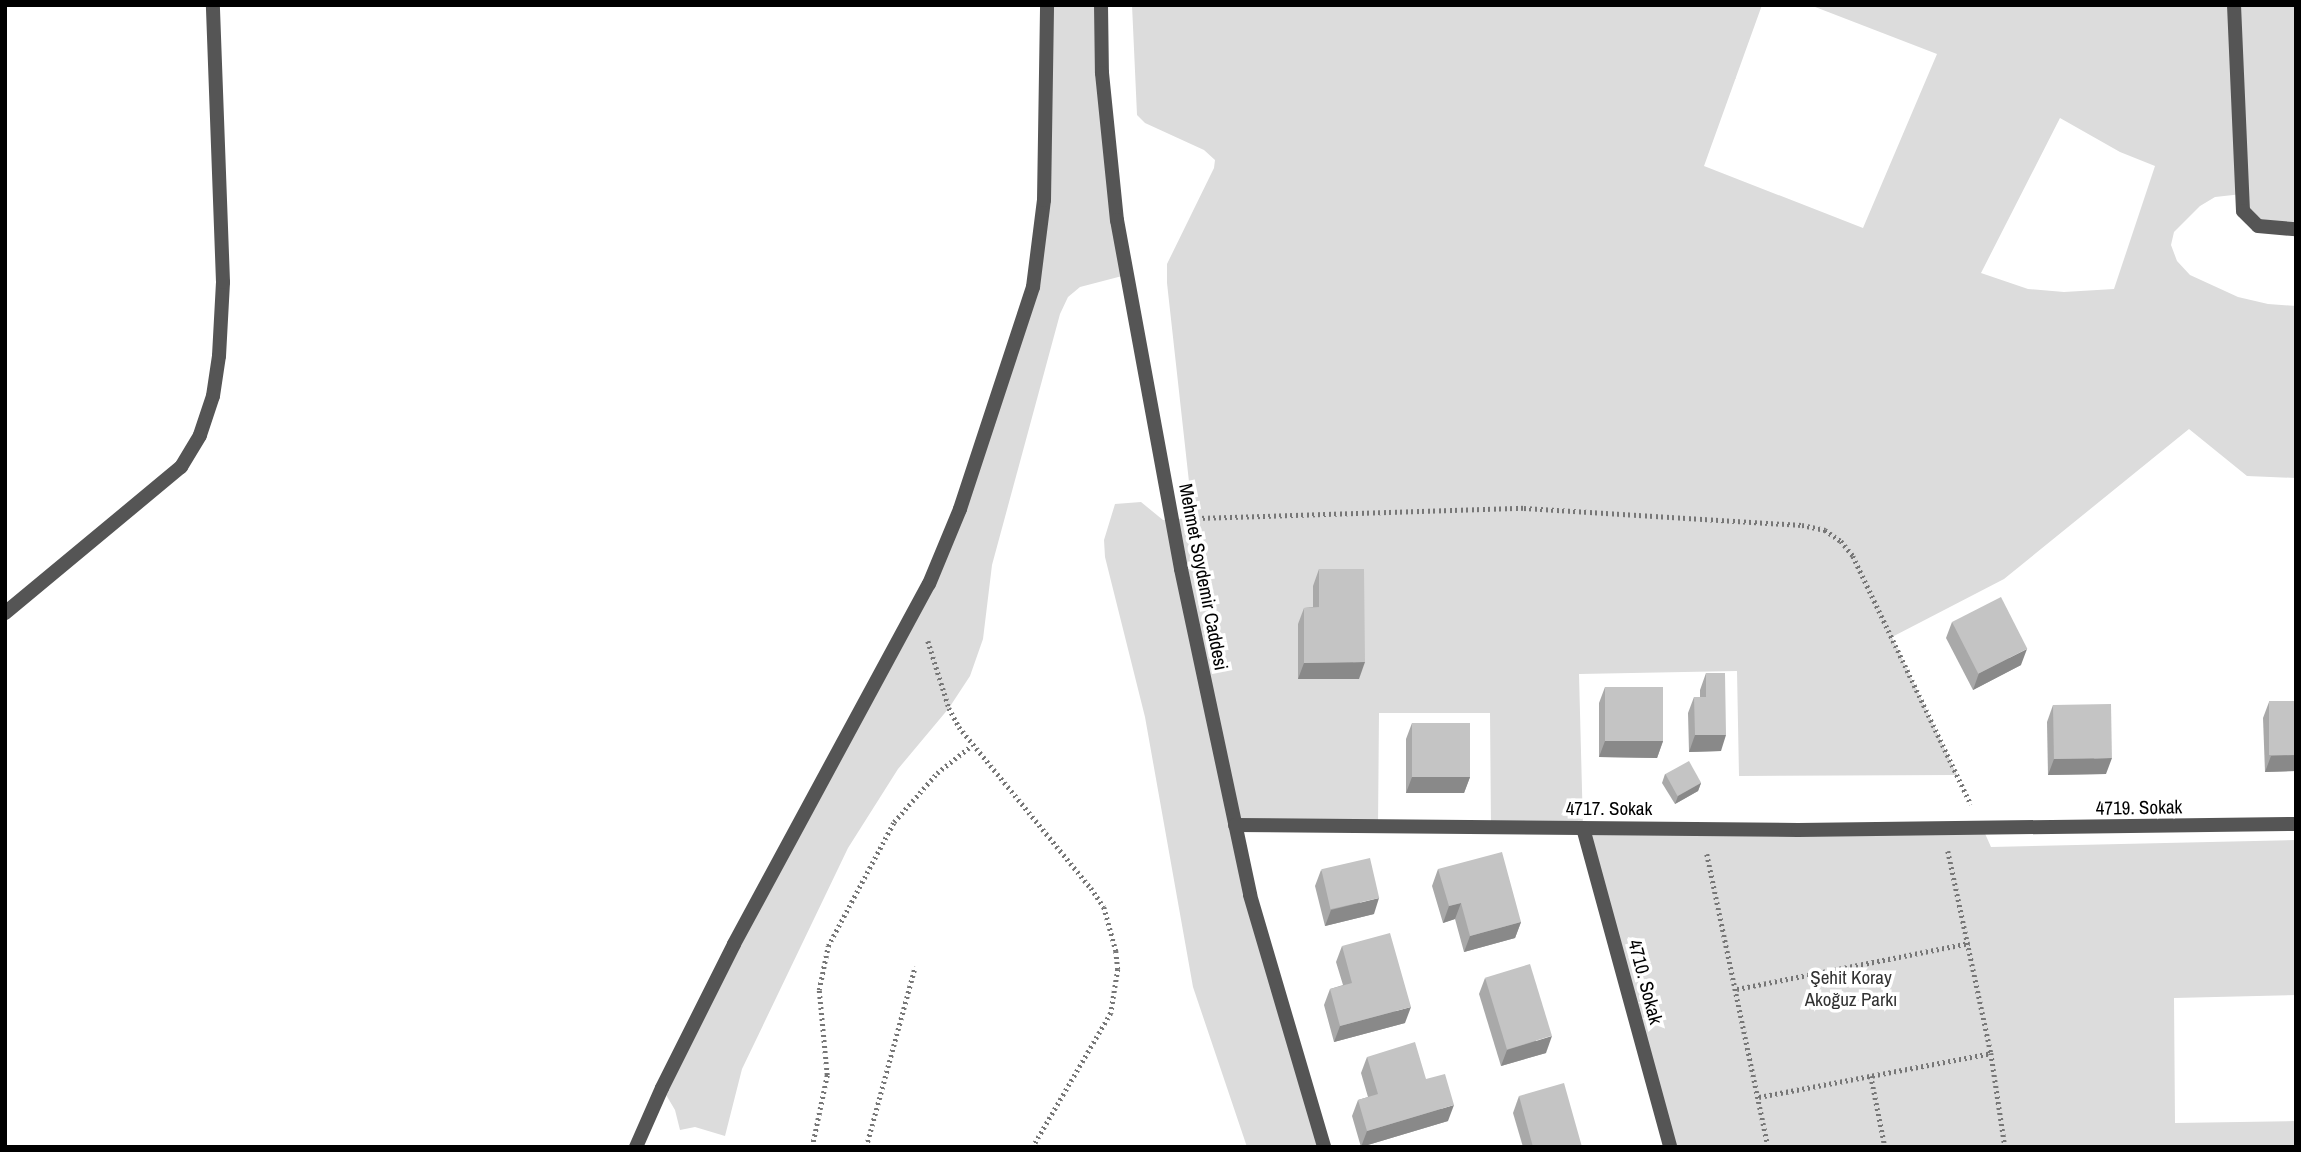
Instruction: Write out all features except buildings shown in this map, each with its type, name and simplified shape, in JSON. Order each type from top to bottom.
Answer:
[{"type":"street","points":[[5,613],[181,467],[200,435],[213,396],[219,356],[223,282],[213,5]]},
{"type":"street","points":[[636,1147],[662,1088],[734,944],[917,607],[960,509],[1033,288],[1044,200],[1047,5]]},
{"type":"street","name":"Mehmet Soydemir Caddesi","points":[[1101,5],[1102,84],[1117,220],[1171,521],[1234,825],[1268,964],[1324,1147]]},
{"type":"street","points":[[2234,5],[2243,211],[2258,226],[2296,229]]},
{"type":"street","name":"4719. Sokak","points":[[1983,829],[2296,824]]},
{"type":"street","name":"4717. Sokak","points":[[1234,825],[1983,829]]},
{"type":"street","name":"4710. Sokak","points":[[1583,828],[1670,1147]]},
{"type":"path","points":[[1171,521],[1490,508],[1802,525],[1825,530],[1841,541],[1853,556],[1983,829]]},
{"type":"path","points":[[917,607],[949,708],[971,746],[1091,887],[1104,906],[1116,951],[1118,969],[1111,1013],[1033,1147]]},
{"type":"path","points":[[812,1147],[827,1074],[819,990],[828,946],[894,822],[937,773],[971,746]]},
{"type":"path","points":[[1701,829],[1737,989],[1768,1147]]},
{"type":"path","points":[[1943,830],[1992,1052],[2005,1147]]},
{"type":"path","points":[[1737,989],[1970,943]]},
{"type":"path","points":[[866,1147],[883,1074],[915,967]]},
{"type":"path","points":[[1759,1097],[1992,1052]]},
{"type":"path","points":[[1871,1076],[1885,1147]]},
{"type":"green space","points":[[1047,5],[1101,5],[1126,275],[1080,287],[1068,297],[1060,314],[992,565],[983,639],[970,676],[949,708],[898,769],[848,848],[742,1069],[725,1136],[695,1127],[680,1130],[675,1110],[662,1088],[929,584],[1033,287]]},
{"type":"green space","points":[[1132,5],[1762,5],[1704,166],[1863,228],[1937,54],[1810,5],[2296,5],[2296,229],[2258,226],[2242,194],[2215,197],[2200,206],[2174,232],[2171,245],[2177,261],[2190,275],[2238,297],[2268,304],[2296,306],[2296,478],[2247,476],[2189,429],[2004,579],[1892,637],[1957,775],[1739,776],[1737,671],[1579,674],[1583,828],[1491,827],[1490,713],[1379,713],[1378,827],[1235,825],[1324,1147],[1247,1147],[1193,987],[1145,717],[1105,557],[1104,540],[1115,504],[1141,502],[1163,520],[1193,518],[1167,264],[1214,168],[1215,160],[1204,150],[1145,123],[1137,115]],"holes":[[[2060,118],[2120,152],[2155,166],[2114,289],[2064,292],[2028,289],[1981,273]]]},
{"type":"green space","name":"Şehit Koray Akoğuz Parkı","points":[[1583,828],[1983,829],[1991,847],[2296,840],[2296,995],[2174,998],[2175,1123],[2296,1121],[2296,1147],[1670,1147]]}]
